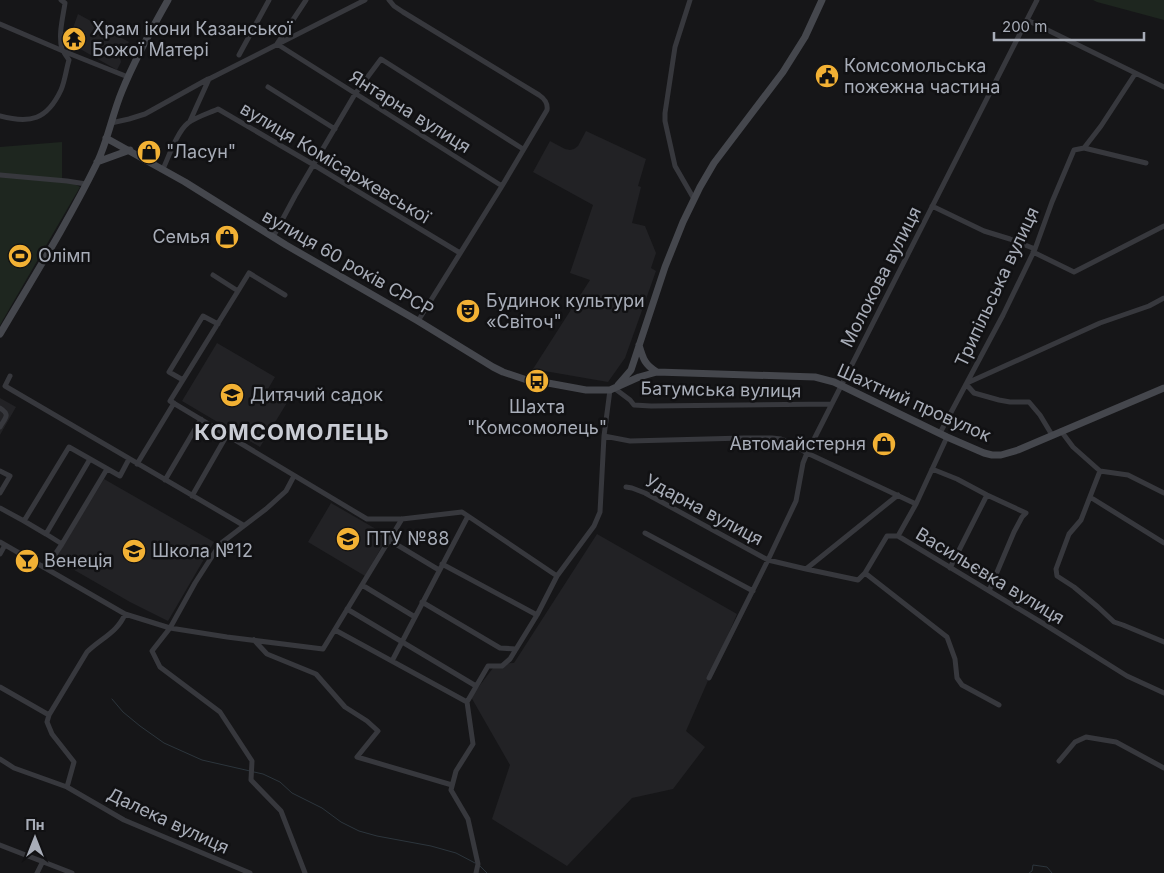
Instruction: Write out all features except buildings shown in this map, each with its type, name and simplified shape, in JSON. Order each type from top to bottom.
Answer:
[{"type":"street","points":[[0,334],[74,208],[97,162],[121,93],[142,46],[168,0]]},
{"type":"street","points":[[239,55],[269,0]]},
{"type":"street","points":[[277,44],[306,0]]},
{"type":"street","points":[[111,123],[145,114],[209,79],[365,0]]},
{"type":"street","points":[[389,0],[403,12],[539,95],[546,101],[547,105],[547,110],[502,186],[418,321]]},
{"type":"street","points":[[690,0],[675,48],[665,121],[674,166],[694,199]]},
{"type":"street","points":[[476,873],[478,864],[468,819],[451,790],[456,771],[473,744],[467,702],[488,666],[502,666],[510,659],[558,576],[594,526],[600,512],[604,436],[612,389],[631,370],[683,222],[714,163],[783,72],[805,37],[822,0]]},
{"type":"street","name":"Молокова вулиця","points":[[709,678],[796,501],[803,463],[807,453],[1037,0]]},
{"type":"street","points":[[0,116],[14,120],[37,118],[44,113],[61,90],[69,60],[63,51],[61,36],[64,1]]},
{"type":"street","points":[[1027,20],[1164,88]]},
{"type":"street","points":[[0,24],[128,77]]},
{"type":"street","name":"Янтарна вулиця","points":[[277,44],[502,186]]},
{"type":"street","points":[[273,237],[295,196],[356,94],[381,58],[523,150]]},
{"type":"street","points":[[1135,74],[1101,126],[1084,148],[1146,163]]},
{"type":"street","points":[[190,122],[209,79]]},
{"type":"street","points":[[268,87],[335,129]]},
{"type":"street","name":"вулиця Комісаржевської","points":[[163,169],[184,127],[190,122],[218,109],[314,164],[460,253]]},
{"type":"street","name":"вулиця 60 років СРСР","points":[[106,138],[163,169],[273,237],[493,367],[515,376],[586,390],[612,389]]},
{"type":"street","name":"Трипільська вулиця","points":[[944,435],[967,384],[1034,250],[1074,150],[1084,148]]},
{"type":"street","points":[[97,162],[130,150]]},
{"type":"street","points":[[0,175],[86,184]]},
{"type":"street","points":[[932,206],[984,230],[1010,238],[1074,272],[1164,226]]},
{"type":"street","points":[[137,464],[183,380],[249,274],[285,294]]},
{"type":"street","points":[[213,275],[238,291]]},
{"type":"street","points":[[967,384],[1100,323],[1149,306],[1164,298]]},
{"type":"street","points":[[183,380],[169,372],[203,316],[218,324]]},
{"type":"street","points":[[639,345],[646,363],[657,372]]},
{"type":"street","name":"Шахтний провулок","points":[[612,389],[657,372],[824,378],[984,453],[1001,455],[1018,450],[1164,388]]},
{"type":"street","points":[[10,376],[5,386],[243,525]]},
{"type":"street","name":"Шахтний провулок","points":[[967,384],[974,393],[1010,402],[1029,402],[1040,415],[1052,435]]},
{"type":"street","name":"Батумська вулиця","points":[[612,389],[630,400],[634,405],[832,404]]},
{"type":"street","points":[[172,402],[367,520],[402,519],[462,512],[558,576]]},
{"type":"street","points":[[0,408],[7,414],[0,427]]},
{"type":"street","points":[[166,480],[200,419]]},
{"type":"street","points":[[1061,431],[1080,454],[1100,471],[1128,474],[1164,493]]},
{"type":"street","points":[[192,496],[227,435]]},
{"type":"street","name":"Васильєвка вулиця","points":[[944,435],[932,469],[916,504],[898,536],[1127,676],[1164,693]]},
{"type":"street","points":[[604,436],[630,441],[781,439],[916,504]]},
{"type":"street","points":[[24,521],[69,446],[120,476],[129,459]]},
{"type":"street","points":[[46,534],[90,459]]},
{"type":"street","points":[[43,567],[62,544],[107,469]]},
{"type":"street","points":[[932,469],[957,479],[1026,513],[1014,532],[989,591]]},
{"type":"street","points":[[0,471],[10,476],[0,493]]},
{"type":"street","points":[[1100,471],[1081,520],[1069,534],[1056,569],[1057,576],[1098,607],[1114,622],[1164,642]]},
{"type":"street","points":[[294,476],[286,491],[266,509],[220,544],[195,583],[170,628],[152,650],[160,667],[220,712],[252,761],[250,780],[281,812],[305,873]]},
{"type":"street","name":"Ударна вулиця","points":[[626,487],[645,493],[768,560],[806,570],[858,580],[865,573]]},
{"type":"street","points":[[806,570],[898,495]]},
{"type":"street","points":[[950,568],[987,495]]},
{"type":"street","points":[[1090,497],[1164,543]]},
{"type":"street","points":[[0,508],[62,544]]},
{"type":"street","points":[[392,661],[468,516]]},
{"type":"street","points":[[0,554],[3,544],[125,614],[170,628],[323,649],[402,519]]},
{"type":"street","points":[[645,533],[753,591]]},
{"type":"street","points":[[898,536],[886,536],[865,573],[947,637],[955,659],[957,678],[962,685],[999,705]]},
{"type":"street","points":[[389,540],[439,570]]},
{"type":"street","points":[[442,564],[537,615]]},
{"type":"street","points":[[362,585],[415,616]]},
{"type":"street","points":[[422,602],[500,648],[516,649]]},
{"type":"street","points":[[347,609],[476,686]]},
{"type":"street","points":[[67,787],[74,762],[52,734],[47,722],[49,715],[87,652],[116,629],[122,622],[125,614]]},
{"type":"street","points":[[335,630],[467,702]]},
{"type":"street","points":[[254,640],[267,654],[316,674],[344,707],[367,721],[378,731],[357,757],[452,785]]},
{"type":"street","points":[[0,687],[49,715]]},
{"type":"street","points":[[1059,761],[1075,742],[1086,736],[1116,742],[1164,768]]},
{"type":"street","name":"Далека вулиця","points":[[0,759],[14,768],[67,787],[124,820],[250,873]]},
{"type":"street","points":[[0,845],[72,873]]},
{"type":"street","points":[[37,873],[43,861]]},
{"type":"shaded area","points":[[1093,0],[1164,0],[1164,20],[1097,2]]},
{"type":"shaded area","points":[[78,14],[129,42],[120,58],[121,62],[117,70],[68,42]]},
{"type":"shaded area","points":[[586,131],[646,159],[638,186],[641,187],[632,223],[645,226],[656,253],[651,268],[656,271],[625,358],[608,382],[533,369],[590,280],[570,273],[593,205],[533,172],[550,141],[565,149],[574,149],[578,146]]},
{"type":"shaded area","name":"Олімп","points":[[62,142],[62,182],[73,183],[80,187],[0,325],[0,147]]},
{"type":"shaded area","name":"Дитячий садок","points":[[217,343],[275,377],[268,389],[288,401],[260,447],[182,401]]},
{"type":"shaded area","points":[[0,398],[16,407],[0,435]]},
{"type":"shaded area","name":"Школа №12","points":[[104,479],[214,542],[168,621],[130,602],[55,559]]},
{"type":"shaded area","name":"ПТУ №88","points":[[331,503],[388,536],[365,576],[308,542]]},
{"type":"shaded area","points":[[597,534],[737,614],[686,731],[705,747],[673,789],[632,798],[567,866],[492,819],[510,765],[471,697],[496,664],[514,663]]},
{"type":"waterway","points":[[112,699],[123,712],[164,743],[202,760],[250,771]]},
{"type":"waterway","points":[[254,772],[280,782],[292,793],[322,808],[341,822],[359,831],[431,846],[456,853],[475,863]]},
{"type":"waterway","points":[[479,865],[487,873]]},
{"type":"waterway","points":[[1029,873],[1032,871],[1033,865],[1047,867],[1052,873]]},
{"type":"place","name":"Храм ікони Казанської Божої Матері","points":[[74,39]]},
{"type":"place","name":"Комсомольська пожежна частина","points":[[827,76]]},
{"type":"place","name":"\"Ласун\"","points":[[149,152]]},
{"type":"place","name":"Семья","points":[[227,237]]},
{"type":"place","name":"Олімп","points":[[20,256]]},
{"type":"place","name":"Будинок культури «Світоч\"","points":[[468,311]]},
{"type":"place","name":"Шахта \"Комсомолець\"","points":[[537,381]]},
{"type":"place","name":"Дитячий садок","points":[[232,395]]},
{"type":"place","name":"Автомайстерня","points":[[884,444]]},
{"type":"place","name":"ПТУ №88","points":[[348,539]]},
{"type":"place","name":"Школа №12","points":[[134,551]]},
{"type":"place","name":"Венеція","points":[[27,561]]},
{"type":"district","name":"КОМСОМОЛЕЦЬ","points":[[292,432]]}]
